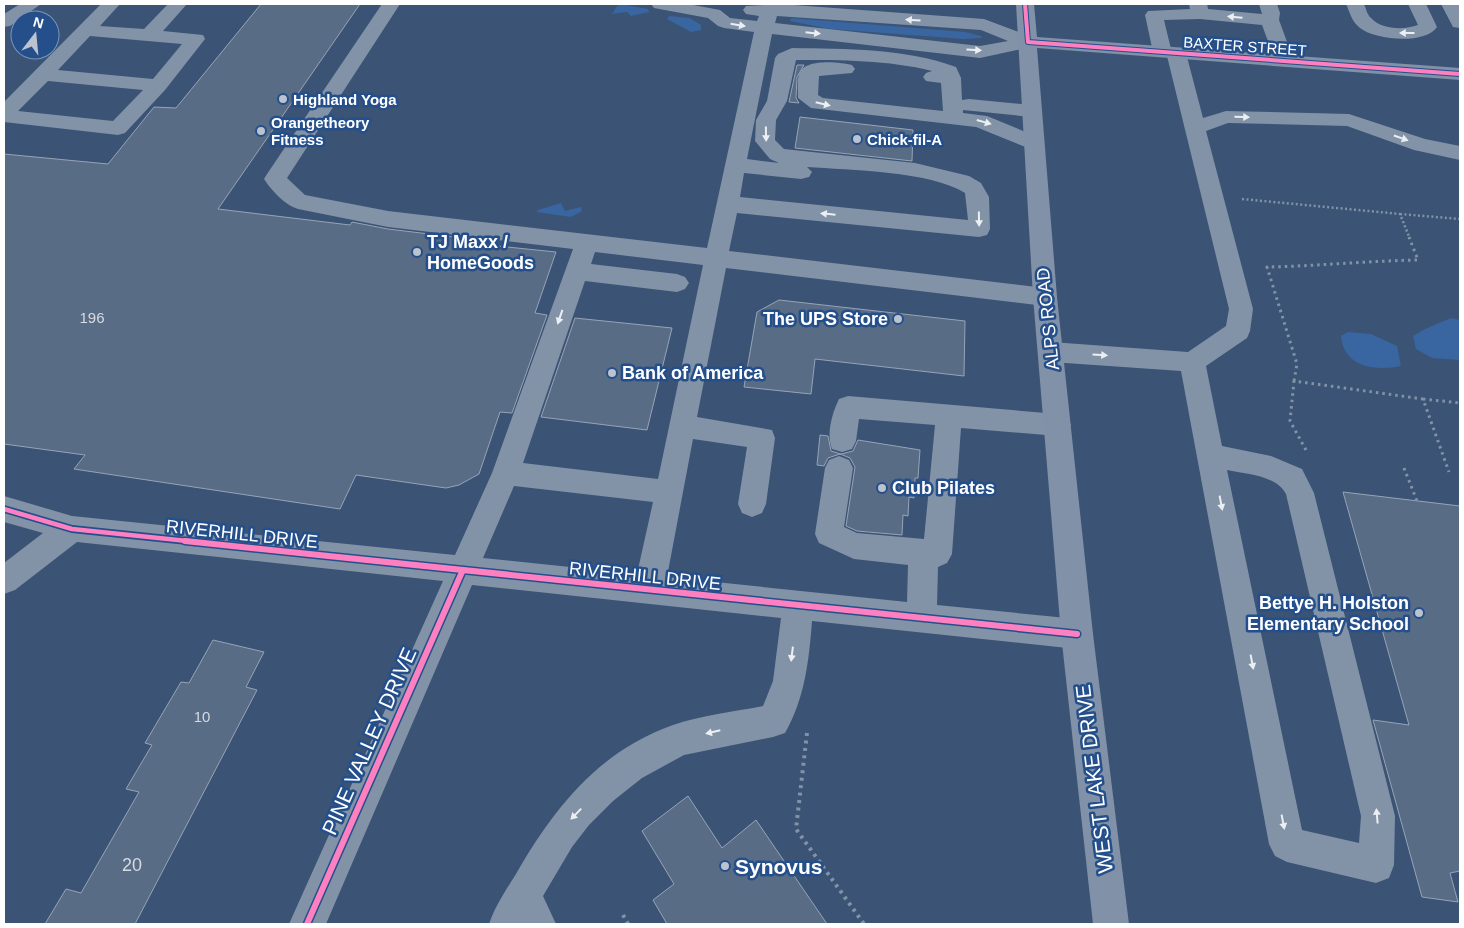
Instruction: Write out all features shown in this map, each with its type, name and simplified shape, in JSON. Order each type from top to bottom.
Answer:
[{"type":"main road","name":"ALPS ROAD","points":[[1026,4],[1045,297],[1077,634]]},
{"type":"main road","name":"BAXTER STREET","points":[[1028,42],[1460,74]]},
{"type":"main road","name":"WEST LAKE DRIVE","points":[[1077,634],[1111,924]]},
{"type":"street","points":[[4,22],[32,4]]},
{"type":"street","points":[[4,115],[41,74],[111,4]]},
{"type":"street","points":[[150,34],[178,4]]},
{"type":"street","points":[[391,4],[275,179],[298,201],[388,219],[1045,297]]},
{"type":"street","points":[[660,4],[714,14],[729,23],[768,14],[984,25],[1028,42]]},
{"type":"street","points":[[1355,4],[1362,20],[1368,25],[1400,33],[1417,33],[1428,27],[1417,4]]},
{"type":"street","points":[[1051,352],[1192,362],[1238,331],[1241,308],[1195,128],[1153,9],[1269,12],[1284,61]]},
{"type":"street","points":[[768,14],[980,52],[1028,42]]},
{"type":"street","points":[[649,590],[681,426],[768,14]]},
{"type":"street","points":[[4,115],[118,128],[158,86],[196,39],[86,30]]},
{"type":"street","points":[[728,204],[979,229],[978,198],[972,188],[958,179],[930,173],[788,158],[777,154],[765,141],[766,120],[777,101],[785,58],[792,54],[917,62],[941,66],[949,71],[952,97]]},
{"type":"street","points":[[1032,111],[965,104],[952,97],[818,68],[809,72],[807,82],[808,98],[818,104],[952,97],[980,120],[1034,142]]},
{"type":"street","points":[[41,74],[158,86]]},
{"type":"street","points":[[1195,128],[1226,117],[1349,120],[1421,145],[1460,153]]},
{"type":"street","points":[[736,165],[928,184],[958,179]]},
{"type":"street","name":"PINE VALLEY DRIVE","points":[[307,924],[506,473],[586,242]]},
{"type":"street","points":[[576,271],[678,283]]},
{"type":"street","points":[[1192,362],[1287,844],[1376,865],[1378,816],[1300,493],[1292,478],[1271,468],[1211,455]]},
{"type":"street","points":[[949,416],[937,554],[854,546],[829,534],[848,407],[1058,425]]},
{"type":"street","points":[[681,426],[762,438],[752,504]]},
{"type":"street","points":[[506,473],[668,492]]},
{"type":"street","name":"RIVERHILL DRIVE","points":[[4,509],[72,529],[462,572],[1077,634]]},
{"type":"street","points":[[4,580],[72,529]]},
{"type":"street","points":[[922,553],[922,618]]},
{"type":"street","points":[[523,915],[568,822],[598,792],[672,742],[773,721],[783,703],[791,667],[798,605]]},
{"type":"path","points":[[1213,198],[1460,219]]},
{"type":"path","points":[[1308,457],[1290,420],[1297,364],[1267,267],[1322,266],[1358,261],[1418,260],[1400,214]]},
{"type":"path","points":[[1294,381],[1460,403]]},
{"type":"path","points":[[1423,399],[1449,472]]},
{"type":"path","points":[[1404,468],[1417,501]]},
{"type":"path","points":[[807,728],[796,829],[864,924]]},
{"type":"path","points":[[623,915],[628,924]]},
{"type":"shaded area","points":[[621,4],[648,9],[649,12],[631,16],[627,12],[612,14],[617,6]]},
{"type":"shaded area","points":[[669,16],[690,18],[701,25],[701,30],[691,32],[667,19]]},
{"type":"shaded area","points":[[791,18],[965,32],[981,36],[982,38],[964,39],[830,29],[790,21]]},
{"type":"shaded area","points":[[561,203],[565,211],[581,207],[582,211],[571,217],[537,212],[538,210]]},
{"type":"shaded area","points":[[1451,318],[1460,320],[1460,360],[1432,358],[1416,349],[1413,336]]},
{"type":"shaded area","points":[[1348,332],[1371,334],[1397,346],[1401,366],[1371,367],[1354,361],[1343,347],[1341,336]]},
{"type":"building","points":[[261,4],[360,4],[218,209],[350,225],[352,222],[388,229],[479,240],[478,244],[556,252],[535,313],[547,315],[512,413],[500,412],[479,474],[459,485],[446,488],[356,475],[340,509],[74,469],[85,455],[4,444],[4,154],[108,164],[154,107],[176,108]]},
{"type":"building","points":[[797,65],[804,65],[797,77],[796,98],[799,103],[789,102]]},
{"type":"building","name":"Chick-fil-A","points":[[800,117],[913,130],[912,161],[795,148]]},
{"type":"building","points":[[779,300],[965,321],[964,376],[815,359],[811,394],[744,387],[757,312]]},
{"type":"building","name":"Bank of America","points":[[575,318],[672,328],[647,430],[541,417]]},
{"type":"building","name":"Club Pilates","points":[[820,435],[828,436],[831,451],[841,454],[853,451],[858,440],[920,450],[914,498],[909,497],[908,516],[903,515],[902,535],[857,531],[846,526],[855,467],[850,458],[840,454],[828,458],[824,466],[817,465]]},
{"type":"building","name":"Bettye H. Holston Elementary School","points":[[1343,492],[1460,506],[1460,871],[1450,873],[1458,902],[1422,897],[1373,720],[1409,725]]},
{"type":"building","points":[[213,640],[264,652],[246,687],[257,690],[135,924],[45,924],[66,889],[81,893],[139,792],[126,789],[152,745],[145,743],[181,682],[189,683]]},
{"type":"building","name":"Synovus","points":[[688,796],[722,848],[756,820],[827,924],[667,924],[653,900],[674,884],[642,831]]},
{"type":"cycle path","points":[[1025,4],[1028,42],[1460,74]]},
{"type":"cycle path","points":[[4,509],[72,529],[1077,634]]},
{"type":"cycle path","points":[[307,924],[462,572]]},
{"type":"place","name":"Highland Yoga","points":[[283,99]]},
{"type":"place","name":"Orangetheory Fitness","points":[[261,131]]},
{"type":"place","name":"Chick-fil-A","points":[[857,139]]},
{"type":"place","name":"TJ Maxx / HomeGoods","points":[[417,252]]},
{"type":"place","name":"The UPS Store","points":[[898,319]]},
{"type":"place","name":"Bank of America","points":[[612,373]]},
{"type":"place","name":"Club Pilates","points":[[882,488]]},
{"type":"place","name":"Bettye H. Holston Elementary School","points":[[1419,613]]},
{"type":"place","name":"Synovus","points":[[725,866]]}]
